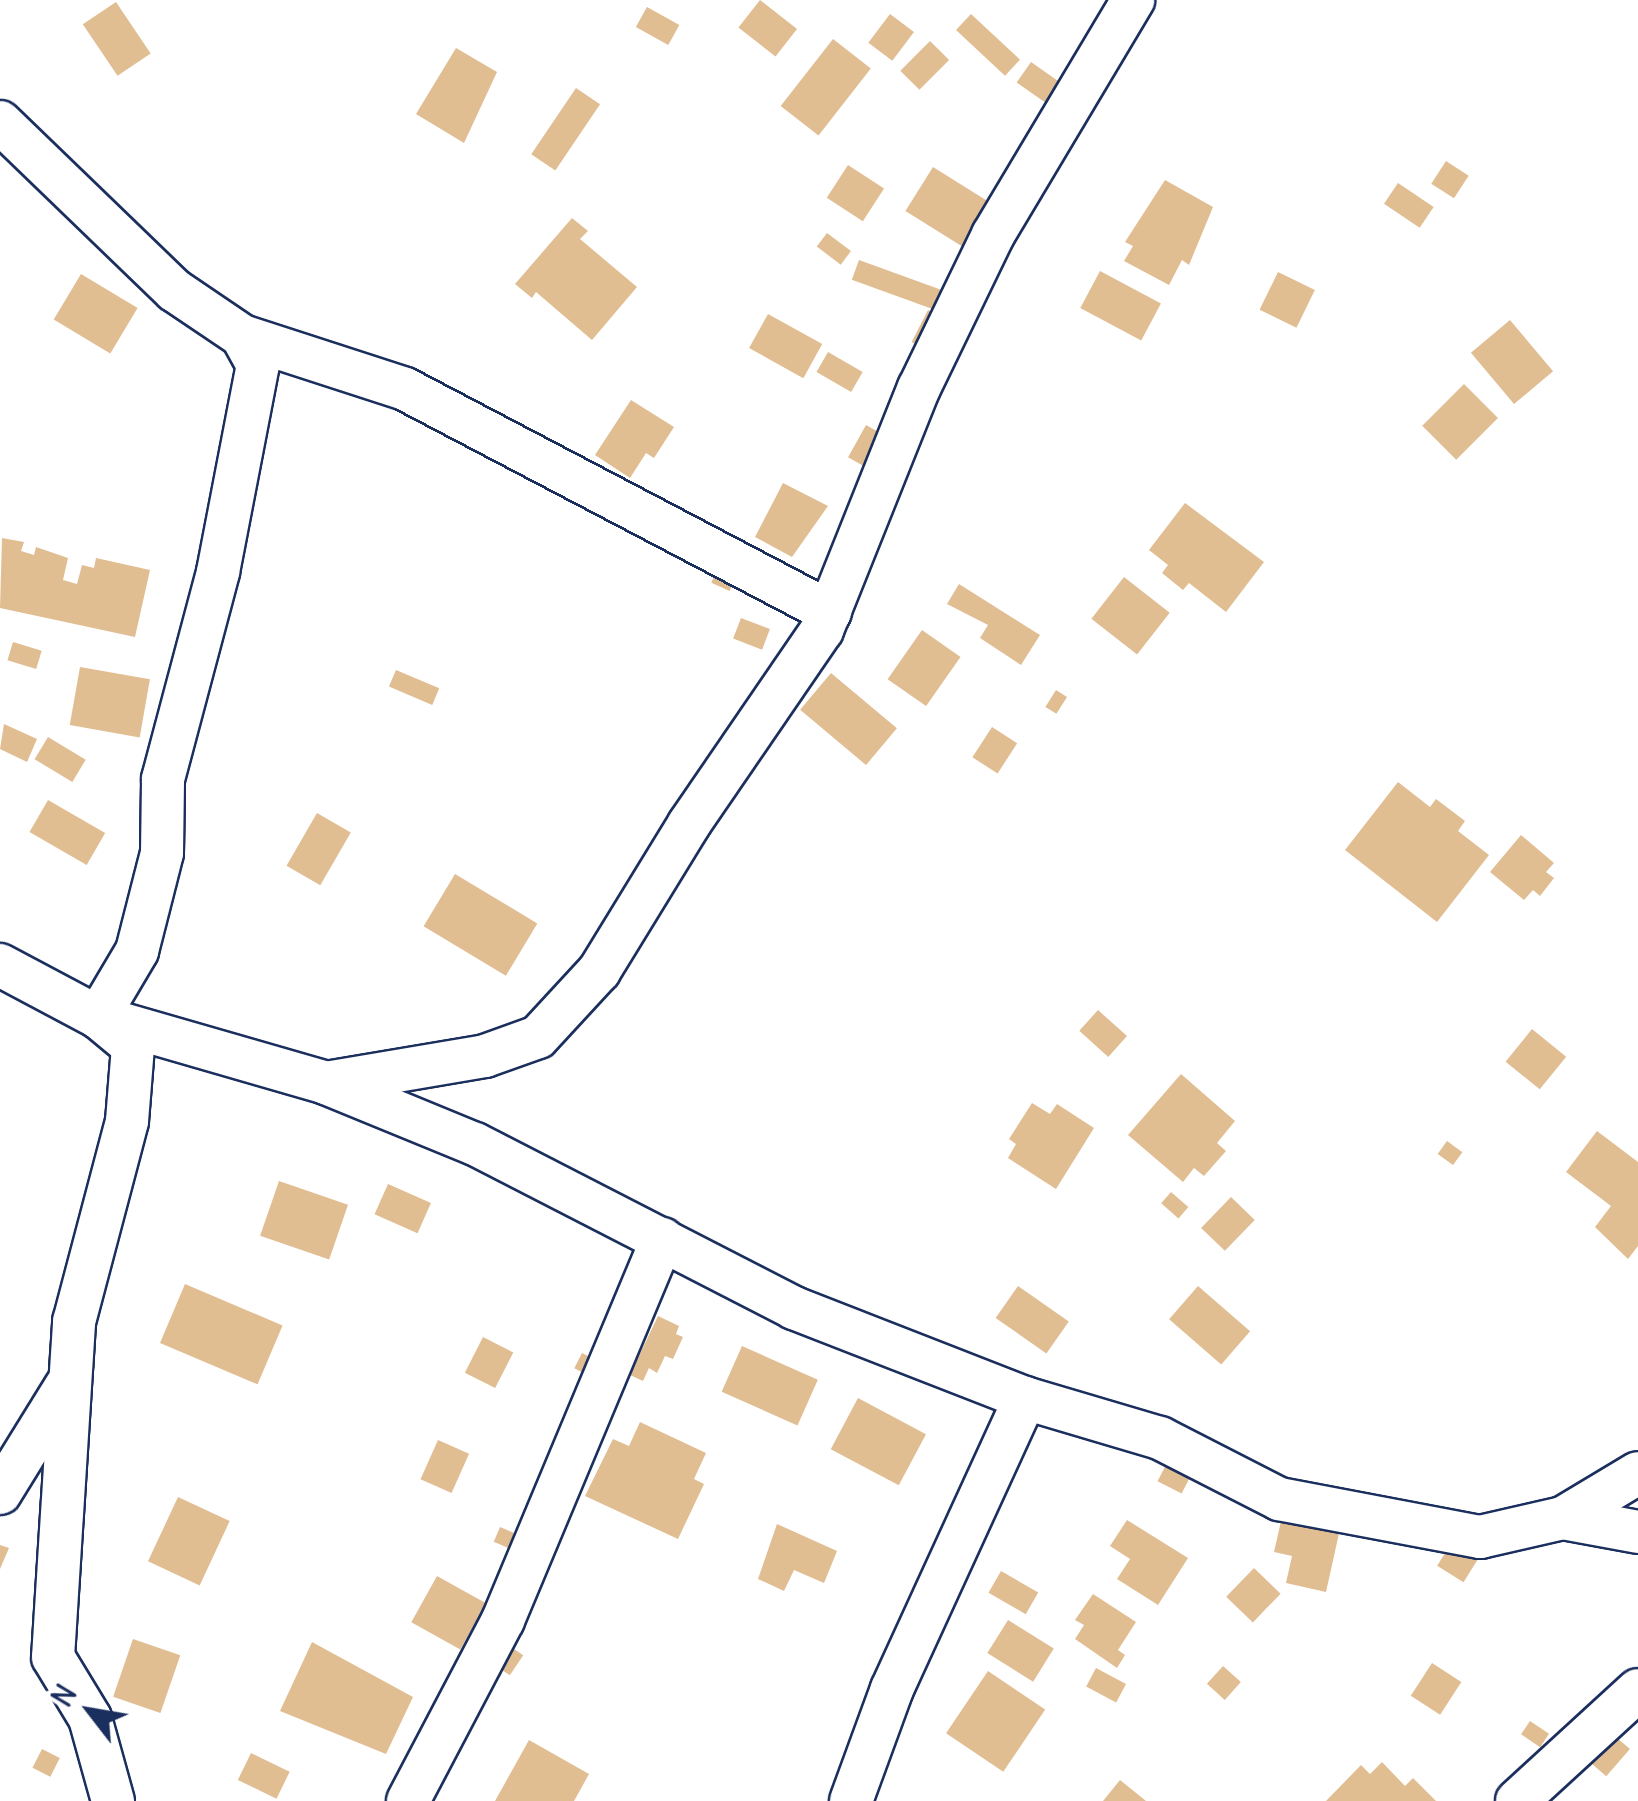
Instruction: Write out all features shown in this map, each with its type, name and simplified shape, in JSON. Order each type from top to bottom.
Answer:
[{"type":"street","points":[[326,1083],[485,1056],[538,1036],[599,971],[688,824],[803,663],[830,612],[919,388],[992,234],[1134,0]]},
{"type":"street","points":[[0,122],[148,267],[242,336],[404,390],[830,612]]},
{"type":"street","points":[[98,1018],[137,951],[162,853],[163,779],[218,572],[258,365],[242,336]]},
{"type":"street","points":[[0,965],[98,1018],[133,1046],[127,1122],[74,1322],[66,1385],[53,1657],[90,1718],[114,1801]]},
{"type":"street","points":[[98,1018],[326,1083],[476,1144],[794,1308],[1026,1398],[1160,1438],[1279,1499],[1480,1537],[1563,1518],[1638,1473]]},
{"type":"street","points":[[408,1801],[503,1620],[662,1240]]},
{"type":"street","points":[[0,1493],[66,1385]]},
{"type":"street","points":[[851,1801],[892,1689],[1026,1398]]},
{"type":"street","points":[[1563,1518],[1638,1532]]},
{"type":"street","points":[[1517,1801],[1638,1690]]},
{"type":"building","points":[[760,0],[797,29],[775,57],[738,28]]},
{"type":"building","points":[[116,2],[151,53],[118,76],[83,24]]},
{"type":"building","points":[[647,7],[679,25],[668,45],[636,27]]},
{"type":"building","points":[[890,14],[914,32],[892,61],[868,43]]},
{"type":"building","points":[[971,14],[1020,60],[1005,76],[956,30]]},
{"type":"building","points":[[833,39],[871,69],[818,136],[781,106]]},
{"type":"building","points":[[930,41],[949,60],[919,90],[900,71]]},
{"type":"building","points":[[456,48],[497,72],[464,143],[416,114]]},
{"type":"building","points":[[1031,62],[1067,87],[1053,108],[1017,82]]},
{"type":"building","points":[[576,88],[600,104],[555,171],[531,154]]},
{"type":"building","points":[[1446,161],[1469,176],[1454,198],[1431,184]]},
{"type":"building","points":[[848,165],[884,188],[863,221],[827,198]]},
{"type":"building","points":[[933,167],[997,207],[970,251],[905,211]]},
{"type":"building","points":[[1165,180],[1213,207],[1189,265],[1182,260],[1169,285],[1124,261],[1133,246],[1125,242]]},
{"type":"building","points":[[1398,183],[1434,207],[1420,228],[1384,204]]},
{"type":"building","points":[[572,218],[588,231],[580,239],[637,287],[592,340],[536,292],[532,298],[515,284]]},
{"type":"building","points":[[827,233],[851,251],[841,265],[817,247]]},
{"type":"building","points":[[859,260],[942,290],[935,310],[852,280]]},
{"type":"building","points":[[1100,271],[1161,303],[1141,340],[1080,308]]},
{"type":"building","points":[[1278,272],[1315,290],[1296,328],[1260,310]]},
{"type":"building","points":[[81,274],[138,308],[110,353],[54,319]]},
{"type":"building","points":[[928,310],[948,320],[931,352],[912,342]]},
{"type":"building","points":[[768,314],[822,344],[803,378],[749,348]]},
{"type":"building","points":[[1510,320],[1553,371],[1514,404],[1471,353]]},
{"type":"building","points":[[828,352],[863,372],[851,392],[816,372]]},
{"type":"building","points":[[1464,384],[1498,418],[1456,460],[1422,426]]},
{"type":"building","points":[[631,400],[674,427],[654,458],[646,453],[630,478],[595,455]]},
{"type":"building","points":[[866,425],[886,436],[868,469],[848,457]]},
{"type":"building","points":[[783,483],[828,506],[792,557],[755,537]]},
{"type":"building","points":[[1185,503],[1264,562],[1226,612],[1189,583],[1183,590],[1162,573],[1168,565],[1149,550]]},
{"type":"building","points":[[2,538],[24,542],[21,551],[34,555],[36,547],[68,558],[63,580],[77,584],[82,565],[94,568],[96,558],[150,570],[135,637],[0,608]]},
{"type":"building","points":[[717,570],[735,578],[730,591],[711,583]]},
{"type":"building","points":[[1124,577],[1170,613],[1137,654],[1091,619]]},
{"type":"building","points":[[959,584],[1040,635],[1021,665],[980,638],[988,625],[947,604]]},
{"type":"building","points":[[741,618],[770,629],[762,650],[733,639]]},
{"type":"building","points":[[922,630],[961,657],[926,706],[888,679]]},
{"type":"building","points":[[13,642],[42,651],[36,669],[7,660]]},
{"type":"building","points":[[80,667],[150,679],[140,737],[70,725]]},
{"type":"building","points":[[396,670],[439,688],[432,705],[389,687]]},
{"type":"building","points":[[831,673],[897,728],[866,765],[800,710]]},
{"type":"building","points":[[1056,690],[1067,697],[1056,714],[1045,707]]},
{"type":"building","points":[[4,724],[37,739],[27,762],[0,749]]},
{"type":"building","points":[[992,727],[1017,743],[998,774],[972,757]]},
{"type":"building","points":[[48,737],[86,760],[72,782],[35,759]]},
{"type":"building","points":[[1398,782],[1430,807],[1436,799],[1465,821],[1458,831],[1489,855],[1437,922],[1345,850]]},
{"type":"building","points":[[48,800],[105,833],[87,865],[30,832]]},
{"type":"building","points":[[317,813],[351,832],[320,885],[286,866]]},
{"type":"building","points":[[1521,835],[1554,863],[1546,872],[1554,878],[1540,896],[1533,890],[1524,900],[1490,872]]},
{"type":"building","points":[[455,874],[537,923],[506,976],[424,926]]},
{"type":"building","points":[[1098,1010],[1127,1036],[1108,1057],[1079,1031]]},
{"type":"building","points":[[1532,1029],[1566,1057],[1540,1089],[1506,1062]]},
{"type":"building","points":[[1181,1074],[1235,1121],[1217,1143],[1226,1151],[1204,1176],[1194,1168],[1183,1182],[1128,1135]]},
{"type":"building","points":[[1032,1103],[1050,1114],[1057,1104],[1094,1128],[1056,1189],[1008,1158],[1016,1144],[1009,1139]]},
{"type":"building","points":[[1597,1131],[1638,1162],[1638,1246],[1628,1259],[1595,1227],[1611,1206],[1566,1172]]},
{"type":"building","points":[[1447,1141],[1462,1152],[1453,1165],[1438,1154]]},
{"type":"building","points":[[279,1181],[348,1205],[329,1260],[260,1236]]},
{"type":"building","points":[[388,1184],[431,1203],[418,1233],[375,1214]]},
{"type":"building","points":[[1171,1192],[1188,1207],[1179,1218],[1161,1203]]},
{"type":"building","points":[[1231,1197],[1255,1220],[1225,1251],[1201,1228]]},
{"type":"building","points":[[185,1284],[283,1325],[258,1384],[160,1343]]},
{"type":"building","points":[[1018,1286],[1069,1322],[1046,1354],[996,1318]]},
{"type":"building","points":[[1198,1286],[1250,1331],[1221,1364],[1169,1319]]},
{"type":"building","points":[[658,1316],[679,1326],[676,1334],[683,1337],[673,1359],[665,1356],[657,1373],[649,1368],[643,1381],[630,1375]]},
{"type":"building","points":[[483,1337],[513,1352],[495,1388],[465,1373]]},
{"type":"building","points":[[742,1346],[818,1380],[797,1425],[722,1392]]},
{"type":"building","points":[[582,1353],[600,1362],[592,1377],[574,1368]]},
{"type":"building","points":[[858,1398],[926,1434],[899,1485],[831,1449]]},
{"type":"building","points":[[640,1422],[706,1453],[694,1479],[704,1484],[678,1539],[585,1496],[613,1439],[629,1446]]},
{"type":"building","points":[[438,1440],[469,1454],[452,1493],[421,1479]]},
{"type":"building","points":[[1173,1451],[1197,1463],[1182,1494],[1158,1481]]},
{"type":"building","points":[[178,1497],[230,1521],[200,1585],[148,1561]]},
{"type":"building","points":[[1284,1508],[1342,1520],[1326,1592],[1286,1583],[1292,1556],[1274,1552]]},
{"type":"building","points":[[1127,1520],[1188,1558],[1158,1605],[1117,1579],[1130,1559],[1110,1546]]},
{"type":"building","points":[[777,1524],[837,1551],[824,1583],[794,1570],[784,1591],[758,1579]]},
{"type":"building","points":[[500,1527],[519,1535],[513,1550],[494,1542]]},
{"type":"building","points":[[1452,1542],[1478,1558],[1463,1582],[1437,1566]]},
{"type":"building","points":[[0,1545],[9,1548],[0,1569]]},
{"type":"building","points":[[1254,1568],[1281,1594],[1253,1622],[1226,1597]]},
{"type":"building","points":[[1001,1571],[1038,1592],[1026,1614],[988,1593]]},
{"type":"building","points":[[437,1576],[486,1603],[460,1650],[411,1622]]},
{"type":"building","points":[[1093,1594],[1136,1622],[1118,1650],[1125,1655],[1117,1668],[1075,1639],[1084,1625],[1075,1620]]},
{"type":"building","points":[[1008,1620],[1054,1649],[1033,1682],[987,1653]]},
{"type":"building","points":[[133,1639],[180,1655],[160,1713],[113,1697]]},
{"type":"building","points":[[312,1642],[413,1697],[386,1754],[280,1711]]},
{"type":"building","points":[[505,1643],[523,1655],[510,1675],[492,1663]]},
{"type":"building","points":[[1432,1663],[1461,1682],[1440,1715],[1411,1696]]},
{"type":"building","points":[[1223,1666],[1241,1682],[1225,1700],[1207,1684]]},
{"type":"building","points":[[1096,1668],[1126,1684],[1116,1703],[1086,1687]]},
{"type":"building","points":[[988,1671],[1045,1710],[1003,1772],[946,1733]]},
{"type":"building","points":[[1530,1721],[1549,1734],[1540,1747],[1521,1734]]},
{"type":"building","points":[[1608,1730],[1630,1749],[1606,1776],[1584,1757]]},
{"type":"building","points":[[529,1740],[589,1774],[574,1801],[495,1801]]},
{"type":"building","points":[[42,1749],[60,1758],[50,1777],[32,1768]]},
{"type":"building","points":[[251,1753],[290,1772],[276,1799],[238,1780]]},
{"type":"building","points":[[1382,1762],[1405,1786],[1413,1778],[1436,1801],[1326,1801],[1361,1765],[1370,1774]]},
{"type":"building","points":[[1120,1780],[1146,1801],[1103,1801]]}]
